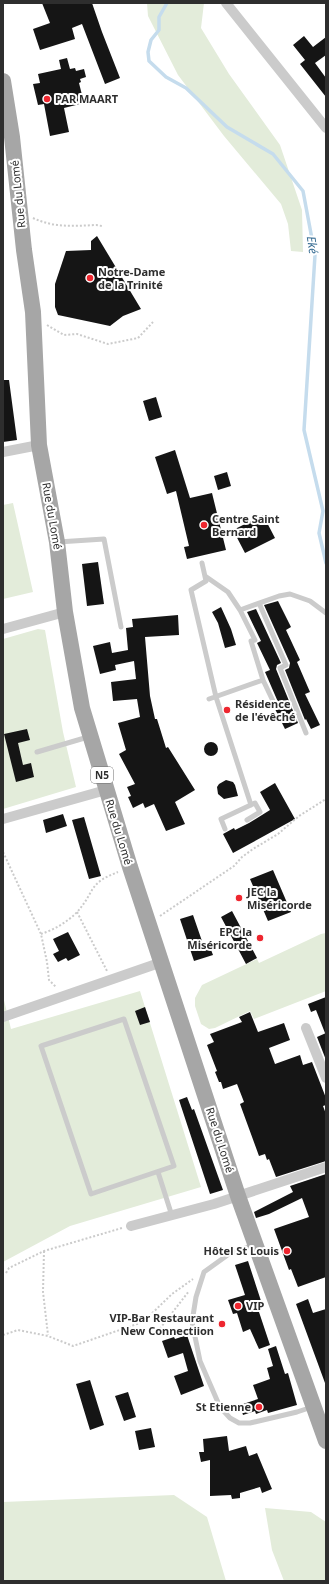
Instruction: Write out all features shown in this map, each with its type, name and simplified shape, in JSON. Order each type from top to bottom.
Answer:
[{"type":"main road","name":"Rue du Lomé","points":[[3,81],[12,138],[33,312],[39,445],[57,542],[65,612],[82,708],[130,867],[238,1196],[326,1441]]},
{"type":"street","points":[[226,3],[326,128]]},
{"type":"street","points":[[3,452],[39,445]]},
{"type":"street","points":[[3,629],[65,612]]},
{"type":"street","points":[[3,819],[106,790]]},
{"type":"street","points":[[3,1017],[162,962]]},
{"type":"street","points":[[306,1028],[326,1078]]},
{"type":"street","points":[[131,1226],[172,1216],[238,1196],[326,1166]]},
{"type":"lane","points":[[57,542],[104,539],[121,627]]},
{"type":"lane","points":[[202,564],[206,581],[191,590],[216,697],[251,805]]},
{"type":"lane","points":[[205,576],[228,592],[240,610],[255,640],[251,641],[263,680],[273,700]]},
{"type":"lane","points":[[240,610],[279,596],[290,594],[310,601],[326,613]]},
{"type":"lane","points":[[259,603],[286,665],[280,668],[306,733]]},
{"type":"lane","points":[[210,700],[263,680]]},
{"type":"lane","points":[[37,752],[91,736]]},
{"type":"lane","points":[[225,829],[221,819],[255,803],[260,812],[247,820]]},
{"type":"lane","points":[[124,1019],[174,1166],[158,1172],[91,1194],[41,1046],[124,1019]]},
{"type":"lane","points":[[158,1172],[172,1216]]},
{"type":"lane","points":[[256,1244],[229,1254],[204,1272],[196,1297],[192,1322],[200,1361],[220,1407],[230,1418],[239,1423],[250,1423],[297,1412],[314,1406]]},
{"type":"path","points":[[20,211],[43,223],[54,225],[102,226]]},
{"type":"path","points":[[33,312],[51,328],[64,335],[77,334],[108,344],[138,338],[154,322]]},
{"type":"path","points":[[149,924],[234,866],[242,857],[278,834],[299,816],[326,799]]},
{"type":"path","points":[[3,852],[41,934],[49,980],[64,995]]},
{"type":"path","points":[[41,934],[52,930],[77,912],[99,881],[130,867]]},
{"type":"path","points":[[77,912],[111,979]]},
{"type":"path","points":[[6,1273],[9,1268],[44,1250],[131,1226]]},
{"type":"path","points":[[44,1250],[43,1292],[48,1336]]},
{"type":"path","points":[[3,1335],[18,1330],[48,1336],[73,1346],[143,1322],[172,1294],[204,1272]]},
{"type":"path","points":[[154,1335],[190,1289]]},
{"type":"green space","points":[[147,3],[204,3],[201,28],[229,74],[280,145],[302,210],[303,252],[291,251],[288,224],[281,204],[224,136],[178,75],[148,16]]},
{"type":"green space","points":[[13,503],[33,592],[3,599],[3,505]]},
{"type":"green space","points":[[38,629],[45,630],[63,732],[76,787],[3,809],[3,639]]},
{"type":"green space","points":[[326,933],[326,991],[254,1019],[250,1011],[215,1028],[209,1029],[201,1024],[195,1006],[195,998],[202,985],[257,959],[259,963]]},
{"type":"green space","points":[[140,991],[201,1187],[70,1226],[3,1262],[3,996],[11,1029]]},
{"type":"green space","points":[[174,1495],[207,1517],[226,1581],[3,1581],[3,1502]]},
{"type":"green space","points":[[265,1508],[311,1512],[326,1522],[326,1581],[284,1581],[272,1550]]},
{"type":"building","points":[[42,3],[92,3],[120,78],[105,84],[82,24],[72,28],[75,39],[40,50],[33,29],[50,23]]},
{"type":"building","points":[[304,36],[313,47],[326,37],[326,55],[315,63],[326,78],[326,97],[300,64],[305,60],[293,45]]},
{"type":"building","points":[[67,58],[70,69],[75,68],[76,71],[84,69],[86,77],[80,79],[81,82],[79,83],[84,103],[64,108],[69,132],[50,136],[44,104],[38,105],[33,84],[40,83],[38,74],[61,69],[59,60]]},
{"type":"building","name":"Notre-Dame de la Trinité","points":[[97,236],[141,309],[123,316],[110,326],[58,315],[55,307],[55,284],[66,251],[91,250],[91,241]]},
{"type":"building","points":[[3,380],[9,380],[17,440],[3,442]]},
{"type":"building","points":[[156,397],[162,417],[149,421],[143,401]]},
{"type":"building","points":[[175,450],[190,498],[212,493],[226,550],[187,559],[184,547],[189,546],[176,491],[167,494],[155,457]]},
{"type":"building","points":[[227,472],[231,486],[218,490],[214,476]]},
{"type":"building","points":[[263,515],[275,538],[245,553],[233,530]]},
{"type":"building","points":[[98,562],[104,604],[87,606],[82,564]]},
{"type":"building","points":[[278,601],[291,627],[286,630],[300,660],[297,662],[310,692],[305,694],[320,725],[311,729],[306,719],[305,720],[285,670],[289,668],[290,663],[264,605]]},
{"type":"building","points":[[221,607],[231,629],[236,645],[225,648],[218,623],[212,612]]},
{"type":"building","points":[[256,609],[281,663],[277,665],[276,669],[298,723],[285,729],[273,705],[278,702],[265,672],[270,670],[257,643],[261,641],[247,612]]},
{"type":"building","points":[[178,615],[179,635],[145,637],[150,696],[155,719],[157,719],[166,748],[168,747],[195,790],[175,802],[185,824],[166,831],[154,804],[145,808],[143,803],[133,808],[128,797],[131,796],[127,787],[135,784],[119,754],[126,750],[118,723],[140,717],[137,699],[113,701],[111,682],[136,679],[134,661],[115,665],[116,670],[100,674],[93,646],[110,642],[112,653],[128,650],[126,628],[133,627],[132,619]]},
{"type":"building","points":[[27,729],[30,740],[18,743],[23,765],[31,763],[34,777],[16,782],[4,734]]},
{"type":"building","points":[[208,742],[214,742],[218,746],[218,752],[214,756],[208,756],[204,752],[204,746]]},
{"type":"building","points":[[226,780],[233,782],[238,796],[224,799],[218,794],[217,787]]},
{"type":"building","points":[[275,783],[295,819],[233,853],[223,834],[234,828],[235,830],[249,823],[270,810],[260,792]]},
{"type":"building","points":[[63,814],[67,826],[46,833],[43,820]]},
{"type":"building","points":[[84,817],[101,876],[89,879],[72,820]]},
{"type":"building","points":[[273,870],[291,912],[268,921],[250,879]]},
{"type":"building","points":[[232,911],[257,958],[246,964],[221,917]]},
{"type":"building","points":[[193,915],[203,944],[208,942],[213,955],[194,961],[180,919]]},
{"type":"building","points":[[68,932],[80,955],[68,961],[66,958],[58,962],[53,954],[59,951],[53,939]]},
{"type":"building","points":[[326,997],[325,1033],[316,1010],[311,1012],[308,1004]]},
{"type":"building","points":[[145,1007],[150,1022],[140,1025],[135,1011]]},
{"type":"building","points":[[250,1012],[258,1032],[284,1023],[290,1040],[269,1048],[275,1064],[300,1055],[303,1065],[312,1062],[326,1098],[326,1105],[323,1106],[326,1114],[326,1161],[276,1177],[269,1159],[267,1160],[265,1154],[259,1156],[240,1104],[244,1102],[237,1084],[223,1089],[221,1082],[219,1082],[215,1072],[217,1071],[207,1045],[214,1042],[210,1034],[242,1022],[239,1017]]},
{"type":"building","points":[[326,1033],[326,1060],[317,1037]]},
{"type":"building","points":[[187,1097],[192,1110],[194,1109],[223,1190],[210,1194],[179,1100]]},
{"type":"building","points":[[326,1174],[326,1277],[298,1287],[291,1269],[289,1270],[274,1229],[309,1217],[302,1198],[269,1214],[256,1218],[254,1212],[293,1192],[290,1186]]},
{"type":"building","points":[[248,1261],[262,1304],[257,1306],[270,1345],[259,1349],[250,1329],[243,1332],[237,1313],[233,1314],[228,1300],[245,1295],[235,1265]]},
{"type":"building","points":[[308,1299],[313,1313],[326,1309],[326,1383],[296,1304]]},
{"type":"building","points":[[187,1335],[204,1386],[181,1395],[174,1376],[188,1371],[183,1353],[168,1358],[162,1341]]},
{"type":"building","points":[[276,1346],[285,1374],[288,1373],[297,1405],[268,1413],[267,1410],[256,1414],[255,1411],[243,1415],[240,1405],[258,1399],[253,1385],[270,1379],[267,1368],[273,1366],[268,1349]]},
{"type":"building","points":[[90,1380],[104,1425],[90,1430],[76,1384]]},
{"type":"building","points":[[128,1392],[136,1417],[124,1421],[115,1396]]},
{"type":"building","points":[[151,1428],[155,1447],[139,1450],[135,1431]]},
{"type":"building","points":[[227,1436],[229,1451],[246,1446],[249,1456],[257,1453],[272,1489],[262,1493],[260,1487],[240,1493],[240,1498],[232,1499],[231,1495],[210,1496],[210,1460],[201,1462],[199,1452],[204,1452],[203,1439]]},
{"type":"waterway","name":"Eké","points":[[167,3],[159,17],[159,30],[151,40],[148,52],[149,61],[166,77],[186,88],[227,127],[273,154],[303,191],[315,255],[304,430],[323,511],[319,533],[326,563]]},
{"type":"place","name":"PAR MAART","points":[[47,99]]},
{"type":"place","name":"Notre-Dame de la Trinité","points":[[90,278]]},
{"type":"place","name":"Centre Saint Bernard","points":[[204,525]]},
{"type":"place","name":"Résidence de l'évêché","points":[[227,710]]},
{"type":"place","name":"JEC la Miséricorde","points":[[239,898]]},
{"type":"place","name":"EPC la Miséricorde","points":[[260,938]]},
{"type":"place","name":"Hôtel St Louis","points":[[287,1251]]},
{"type":"place","name":"VIP","points":[[238,1306]]},
{"type":"place","name":"VIP-Bar Restaurant New Connectiion","points":[[222,1324]]},
{"type":"place","name":"St Etienne","points":[[259,1407]]}]
